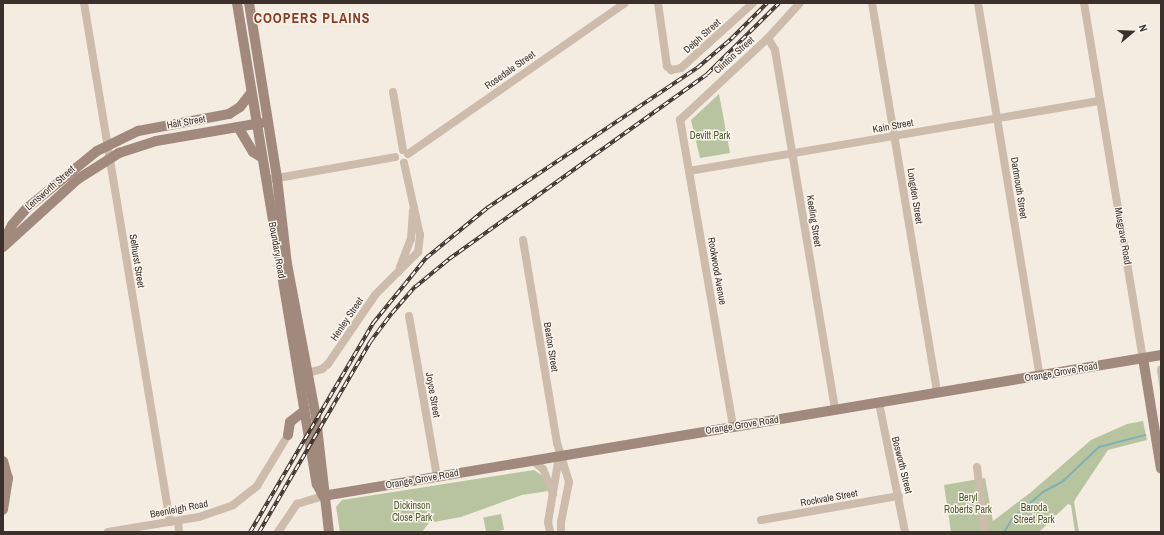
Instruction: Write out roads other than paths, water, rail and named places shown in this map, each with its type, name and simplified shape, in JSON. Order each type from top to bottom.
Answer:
[{"type":"main road","name":"Boundary Road","points":[[237,3],[261,157],[304,411],[317,484],[323,496]]},
{"type":"main road","name":"Boundary Road","points":[[249,3],[277,178],[287,264],[308,373],[324,479],[323,496],[329,532]]},
{"type":"main road","points":[[212,118],[235,112],[251,93]]},
{"type":"main road","name":"Halt Street","points":[[108,144],[151,128],[212,118],[228,121],[267,119]]},
{"type":"main road","name":"Halt Street","points":[[110,157],[143,144],[238,127],[255,120]]},
{"type":"main road","points":[[238,127],[253,152],[261,157]]},
{"type":"main road","name":"Lensworth Street","points":[[3,242],[5,234],[27,208],[76,166],[108,144]]},
{"type":"main road","name":"Lensworth Street","points":[[3,247],[78,179],[110,157]]},
{"type":"main road","name":"Orange Grove Road","points":[[323,496],[1161,355]]},
{"type":"main road","name":"Musgrave Road","points":[[1143,358],[1161,470]]},
{"type":"main road","points":[[288,435],[290,422],[304,411]]},
{"type":"main road","points":[[3,464],[8,478],[3,510]]},
{"type":"street","name":"Selhurst Street","points":[[84,3],[174,522],[179,532]]},
{"type":"street","name":"Rosedale Street","points":[[406,152],[625,3]]},
{"type":"street","name":"Delph Street","points":[[658,3],[667,66],[671,70],[681,68],[753,3]]},
{"type":"street","name":"Clinton Street","points":[[680,120],[768,38],[800,3]]},
{"type":"street","name":"Longden Street","points":[[872,3],[937,393]]},
{"type":"street","name":"Dartmouth Street","points":[[978,3],[1040,376]]},
{"type":"street","name":"Musgrave Road","points":[[1084,3],[1143,358]]},
{"type":"street","name":"Keeling Street","points":[[768,38],[775,50],[835,410]]},
{"type":"street","points":[[393,92],[408,159],[404,163],[398,162],[395,157]]},
{"type":"street","name":"Kain Street","points":[[690,171],[1100,101]]},
{"type":"street","name":"Rookwood Avenue","points":[[680,120],[733,426]]},
{"type":"street","points":[[265,180],[395,157],[398,152],[406,152]]},
{"type":"street","name":"Henley Street","points":[[308,373],[322,369],[328,364],[375,295],[399,269],[416,255],[420,246],[417,218],[413,210],[404,163]]},
{"type":"street","name":"Beaton Street","points":[[523,240],[559,457]]},
{"type":"street","name":"Joyce Street","points":[[409,316],[437,477]]},
{"type":"street","name":"Bosworth Street","points":[[879,403],[888,454],[899,496],[905,532]]},
{"type":"street","name":"Beenleigh Road","points":[[108,532],[174,522],[217,512],[246,497],[257,486],[288,435]]},
{"type":"street","points":[[550,532],[548,522],[559,457]]},
{"type":"street","points":[[559,457],[566,468],[569,482],[561,522],[561,532]]},
{"type":"street","points":[[533,461],[543,469],[553,494]]},
{"type":"street","points":[[977,467],[985,532]]},
{"type":"street","points":[[278,532],[297,504],[323,496]]},
{"type":"street","name":"Rockvale Street","points":[[761,520],[899,496]]},
{"type":"waterway","points":[[1004,532],[1013,518],[1043,492],[1062,482],[1099,447],[1145,435]]},
{"type":"railway","points":[[250,532],[373,323],[426,258],[487,208],[697,68],[731,39],[767,3]]},
{"type":"railway","points":[[259,532],[370,342],[392,313],[415,287],[449,259],[707,74],[779,3]]},
{"type":"district","name":"COOPERS PLAINS","points":[[312,18]]},
{"type":"park label","name":"Devitt Park","points":[[710,136]]},
{"type":"park label","name":"Beryl Roberts Park","points":[[968,502]]},
{"type":"park label","name":"Dickinson Close Park","points":[[412,510]]},
{"type":"park label","name":"Baroda Street Park","points":[[1034,512]]}]
